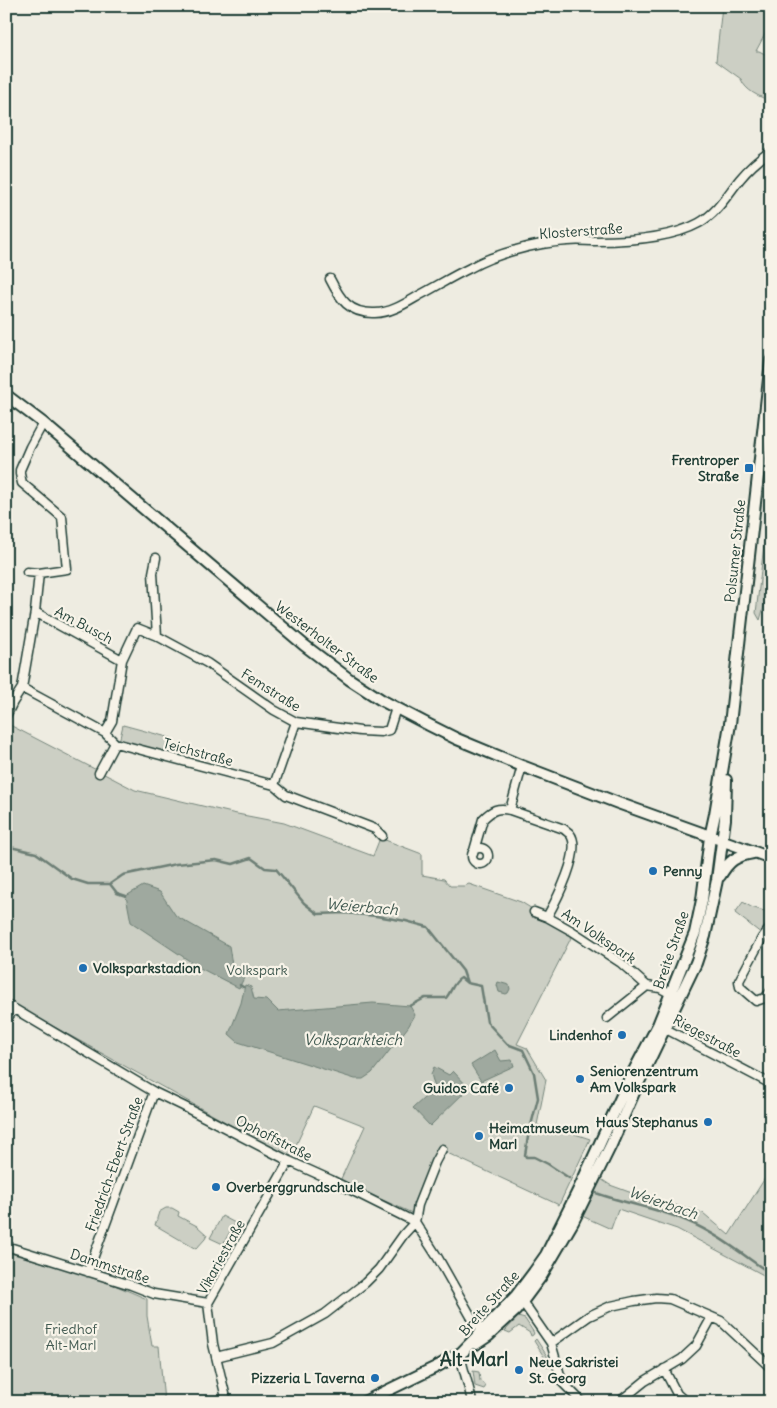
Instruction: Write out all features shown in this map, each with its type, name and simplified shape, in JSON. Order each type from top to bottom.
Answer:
[{"type":"main road","name":"Polsumer Straße","points":[[710,837],[727,744],[768,421],[771,361]]},
{"type":"main road","name":"Westerholter Straße","points":[[6,395],[43,423],[304,645],[349,679],[383,701],[450,735],[522,766],[771,858]]},
{"type":"main road","name":"Polsumer Straße","points":[[722,840],[726,805],[727,744]]},
{"type":"main road","name":"Breite Straße","points":[[364,1402],[460,1354],[485,1334],[519,1299],[554,1239],[629,1080],[661,1027],[675,996],[695,933],[702,900],[710,837]]},
{"type":"main road","name":"Breite Straße","points":[[675,996],[696,963],[706,936],[717,880],[722,840]]},
{"type":"main road","points":[[717,880],[725,866],[732,860],[754,852]]},
{"type":"street","name":"Klosterstraße","points":[[330,279],[342,301],[367,313],[376,313],[396,308],[472,267],[515,250],[546,243],[622,241],[656,237],[683,230],[710,216],[750,168],[771,151]]},
{"type":"street","points":[[27,572],[67,569],[62,517],[22,483],[20,474],[30,447],[43,423]]},
{"type":"street","points":[[156,558],[153,573],[156,636]]},
{"type":"street","points":[[6,716],[22,688],[39,572]]},
{"type":"street","name":"Am Busch","points":[[34,612],[122,660]]},
{"type":"street","name":"Femstraße","points":[[137,628],[207,663],[274,710],[296,722],[360,731],[385,732],[388,730],[396,708]]},
{"type":"street","name":"Am Busch","points":[[105,733],[112,722],[122,660],[137,628]]},
{"type":"street","points":[[22,688],[105,733],[115,743],[98,773]]},
{"type":"street","points":[[274,785],[296,722]]},
{"type":"street","name":"Teichstraße","points":[[115,743],[274,785],[286,795],[375,829],[382,836]]},
{"type":"street","points":[[510,810],[522,766]]},
{"type":"street","points":[[473,854],[483,819],[502,808],[564,829],[570,834],[573,840],[569,872],[548,917]]},
{"type":"street","name":"Am Volkspark","points":[[534,912],[548,917],[572,931],[621,963],[647,986],[660,988],[675,996]]},
{"type":"street","points":[[771,927],[762,938],[739,981],[740,987],[756,1001],[765,998],[771,991]]},
{"type":"street","points":[[607,1018],[647,986]]},
{"type":"street","name":"Ophoffstraße","points":[[6,1004],[154,1092],[288,1161],[415,1222]]},
{"type":"street","points":[[6,1020],[14,1009]]},
{"type":"street","name":"Riegestraße","points":[[661,1027],[771,1084]]},
{"type":"street","name":"Friedrich-Ebert-Straße","points":[[88,1272],[154,1092]]},
{"type":"street","points":[[216,1357],[273,1343],[325,1314],[365,1284],[415,1222],[418,1205],[442,1149]]},
{"type":"street","name":"Vikariestraße","points":[[227,1402],[212,1344],[208,1303],[288,1161]]},
{"type":"street","points":[[415,1222],[473,1320],[485,1334]]},
{"type":"street","name":"Dammstraße","points":[[6,1246],[154,1294],[208,1303]]},
{"type":"street","points":[[519,1299],[551,1343],[562,1382],[582,1402]]},
{"type":"street","points":[[551,1343],[589,1316],[611,1306],[634,1300],[670,1299],[721,1321],[771,1368]]},
{"type":"street","points":[[619,1402],[645,1381],[682,1359],[696,1346],[712,1317]]},
{"type":"street","points":[[460,1354],[472,1402]]},
{"type":"street","points":[[664,1369],[677,1394],[686,1402]]},
{"type":"green space","points":[[722,6],[771,6],[771,23],[756,51],[771,57],[771,101],[749,90],[741,79],[716,61]]},
{"type":"green space","points":[[771,485],[771,583],[760,620],[756,613]]},
{"type":"green space","name":"Volkspark","points":[[6,723],[135,790],[284,823],[373,856],[380,838],[422,854],[422,875],[444,879],[450,886],[469,884],[521,902],[573,934],[517,1044],[527,1048],[546,1080],[537,1125],[566,1131],[590,1139],[559,1205],[443,1151],[412,1213],[340,1181],[365,1126],[314,1106],[290,1158],[6,1000]]},
{"type":"green space","points":[[123,725],[171,738],[167,754],[119,742]]},
{"type":"green space","points":[[743,902],[751,907],[771,913],[771,924],[762,934],[735,913]]},
{"type":"green space","points":[[767,1175],[771,1177],[771,1279],[677,1229],[618,1209],[611,1229],[582,1216],[601,1179],[610,1185],[651,1200],[703,1213],[729,1235]]},
{"type":"green space","points":[[166,1208],[172,1208],[179,1212],[178,1216],[197,1226],[207,1235],[196,1249],[155,1225],[159,1212]]},
{"type":"green space","points":[[222,1216],[235,1223],[223,1244],[210,1238]]},
{"type":"green space","name":"Friedhof Alt-Marl","points":[[6,1252],[98,1278],[147,1299],[147,1316],[152,1346],[159,1346],[164,1402],[6,1402]]},
{"type":"green space","points":[[518,1317],[525,1319],[534,1333],[533,1335],[531,1336],[530,1333],[519,1326],[510,1333],[505,1331]]},
{"type":"green space","points":[[536,1339],[549,1359],[550,1367],[547,1367],[546,1360],[534,1341]]},
{"type":"green space","points":[[473,1371],[479,1372],[480,1381],[486,1386],[484,1389],[475,1386]]},
{"type":"water","points":[[143,886],[160,892],[176,916],[229,946],[232,965],[244,978],[239,988],[200,968],[131,922],[126,896]]},
{"type":"water","points":[[498,982],[509,985],[508,993],[499,992]]},
{"type":"water","name":"Volksparkteich","points":[[245,985],[251,987],[254,999],[267,1000],[278,1011],[373,1003],[410,1006],[415,1015],[408,1027],[372,1073],[363,1079],[355,1079],[238,1042],[229,1034],[241,1003]]},
{"type":"water","points":[[495,1050],[501,1061],[512,1060],[514,1066],[481,1081],[471,1065]]},
{"type":"water","points":[[434,1067],[449,1075],[453,1071],[469,1088],[430,1126],[413,1108],[435,1088],[431,1074]]},
{"type":"waterway","name":"Weierbach","points":[[6,846],[36,853],[72,879],[88,884],[110,884],[123,875],[176,864],[216,860],[233,864],[251,858],[265,868],[276,869],[304,903],[318,914],[345,913],[376,916],[428,927],[463,971],[467,983],[481,986],[487,1022],[507,1044],[523,1050],[534,1073],[538,1098],[528,1137],[526,1157],[534,1157],[569,1178]]},
{"type":"waterway","points":[[110,884],[117,893],[126,896]]},
{"type":"waterway","points":[[410,1006],[425,998],[446,998],[456,982],[461,978],[467,983]]},
{"type":"waterway","name":"Weierbach","points":[[596,1193],[665,1213],[698,1226],[730,1245],[771,1274]]},
{"type":"place","name":"Frentroper Straße","points":[[749,468]]},
{"type":"place","name":"Penny","points":[[653,871]]},
{"type":"place","name":"Volksparkstadion","points":[[83,968]]},
{"type":"place","name":"Lindenhof","points":[[622,1035]]},
{"type":"place","name":"Seniorenzentrum Am Volkspark","points":[[580,1079]]},
{"type":"place","name":"Guidos Café","points":[[509,1088]]},
{"type":"place","name":"Haus Stephanus","points":[[708,1122]]},
{"type":"place","name":"Heimatmuseum Marl","points":[[479,1136]]},
{"type":"place","name":"Overberggrundschule","points":[[216,1187]]},
{"type":"place","name":"Neue Sakristei St. Georg","points":[[519,1370]]},
{"type":"place","name":"Pizzeria L Taverna","points":[[375,1378]]},
{"type":"district","name":"Alt-Marl","points":[[474,1359]]}]
